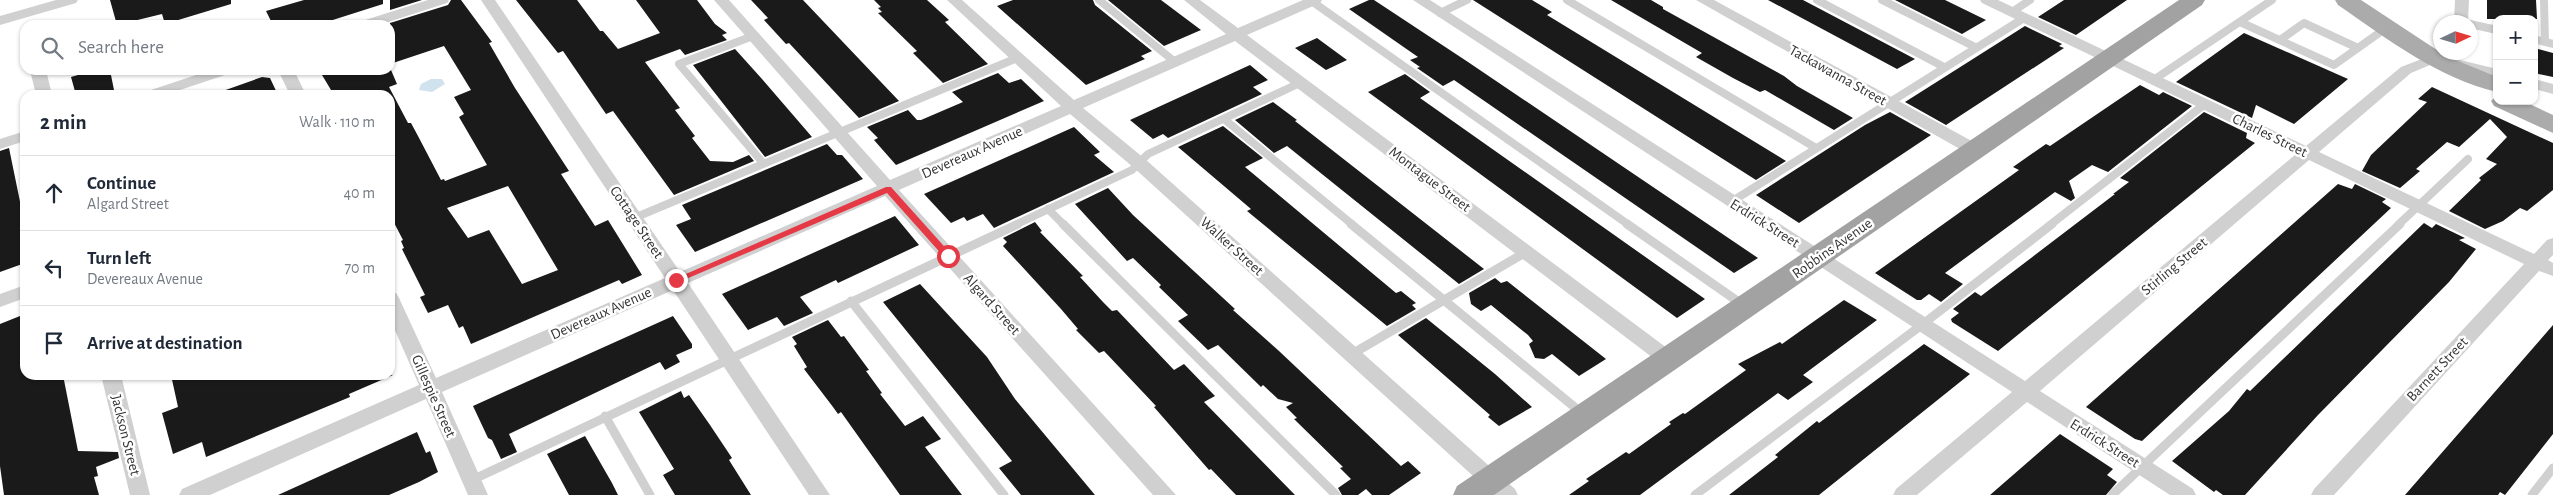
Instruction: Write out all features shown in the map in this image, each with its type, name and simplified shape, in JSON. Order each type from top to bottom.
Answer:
[{"type":"highway","name":"Robbins Avenue","points":[[1469,495],[1500,487],[1586,416],[1973,149],[2194,0]]},
{"type":"main road","points":[[2346,0],[2386,28],[2433,50]]},
{"type":"main road","points":[[2454,60],[2490,80]]},
{"type":"main road","points":[[2538,101],[2553,108]]},
{"type":"main road","points":[[2511,105],[2553,125]]},
{"type":"street","points":[[0,20],[71,0]]},
{"type":"street","points":[[380,20],[442,0]]},
{"type":"street","name":"Cottage Street","points":[[488,0],[820,495]]},
{"type":"street","name":"Algard Street","points":[[721,0],[948,256],[1166,495]]},
{"type":"street","name":"Walker Street","points":[[954,0],[1072,108],[1140,163],[1500,487]]},
{"type":"street","name":"Montague Street","points":[[1191,0],[1668,359]]},
{"type":"street","name":"Devereaux Avenue","points":[[189,495],[1072,108],[1312,0]]},
{"type":"street","name":"Erdrick Street","points":[[1420,0],[2186,495]]},
{"type":"street","name":"Tackawanna Street","points":[[1703,0],[1973,149]]},
{"type":"street","name":"Charles Street","points":[[1987,0],[2553,270]]},
{"type":"street","points":[[2461,1],[2463,15]]},
{"type":"street","name":"Stirling Street","points":[[1903,495],[2410,67],[2433,59]]},
{"type":"street","points":[[39,75],[43,90]]},
{"type":"street","points":[[165,90],[211,75]]},
{"type":"street","points":[[288,75],[296,90]]},
{"type":"street","points":[[2538,85],[2553,89]]},
{"type":"street","points":[[0,144],[20,138]]},
{"type":"street","name":"Barnett Street","points":[[2321,495],[2553,244]]},
{"type":"street","points":[[0,301],[20,294]]},
{"type":"street","name":"Gillespie Street","points":[[395,309],[475,488]]},
{"type":"street","name":"Jackson Street","points":[[112,380],[140,495]]},
{"type":"lane","points":[[1099,0],[1175,62]]},
{"type":"lane","points":[[1312,0],[1745,307]]},
{"type":"lane","points":[[1440,13],[1467,0]]},
{"type":"lane","points":[[1567,0],[1816,148]]},
{"type":"lane","points":[[1817,0],[1944,67]]},
{"type":"lane","points":[[1882,0],[1975,47]]},
{"type":"lane","points":[[1731,202],[1975,47],[2018,15],[2030,0]]},
{"type":"lane","points":[[2155,80],[2272,0]]},
{"type":"lane","points":[[2544,0],[2549,43]]},
{"type":"lane","points":[[2240,22],[2334,65],[2386,28]]},
{"type":"lane","points":[[2280,40],[2304,24],[2358,48]]},
{"type":"lane","points":[[2478,26],[2493,29]]},
{"type":"lane","points":[[753,36],[679,64],[763,163]]},
{"type":"lane","points":[[634,218],[1017,58]]},
{"type":"lane","points":[[475,488],[605,416],[1132,170],[1148,154],[1302,82]]},
{"type":"lane","points":[[1695,495],[1923,324],[2205,104]]},
{"type":"lane","points":[[1224,119],[1586,416]]},
{"type":"lane","points":[[2112,495],[2468,159]]},
{"type":"lane","points":[[1048,209],[1336,495]]},
{"type":"lane","points":[[1352,354],[1526,252]]},
{"type":"lane","points":[[851,301],[1004,495]]},
{"type":"lane","points":[[605,416],[650,495]]},
{"type":"lane","points":[[2532,495],[2553,468]]},
{"type":"water","points":[[431,79],[442,79],[445,84],[432,92],[419,90],[421,84]]},
{"type":"building","points":[[110,0],[231,0],[231,4],[178,20],[164,20],[162,14],[137,20],[116,20]]},
{"type":"building","points":[[304,0],[383,0],[383,4],[333,20],[270,20],[266,11]]},
{"type":"building","points":[[390,0],[422,0],[390,10]]},
{"type":"building","points":[[451,0],[461,0],[492,42],[489,43],[515,88],[569,171],[561,174],[595,226],[608,220],[642,275],[622,284],[619,280],[471,344],[463,326],[459,328],[448,305],[428,313],[420,297],[425,295],[402,249],[404,248],[401,241],[403,240],[395,225],[395,98],[408,123],[411,123],[441,180],[444,179],[445,181],[487,165],[459,117],[464,114],[454,97],[471,90],[444,46],[395,62],[395,21],[448,5]],"holes":[[[508,186],[558,270],[522,284],[489,230],[468,238],[447,208]]]},
{"type":"building","points":[[516,0],[577,0],[600,31],[603,31],[618,49],[660,33],[636,0],[697,0],[715,24],[727,33],[722,35],[727,40],[685,55],[680,49],[645,62],[680,108],[675,110],[695,136],[692,138],[710,161],[733,162],[749,155],[754,161],[674,195],[613,111],[606,114],[563,51],[558,53]]},
{"type":"building","points":[[751,0],[803,0],[899,101],[859,118],[789,43],[786,44],[764,20],[768,18]]},
{"type":"building","points":[[874,0],[927,0],[949,20],[945,22],[988,64],[943,83],[913,53],[917,51],[878,13],[882,12],[878,8],[881,7]]},
{"type":"building","points":[[1013,0],[1093,0],[1095,5],[1152,51],[1141,56],[1145,59],[1086,85],[997,6]]},
{"type":"building","points":[[1108,0],[1161,0],[1201,30],[1164,46]]},
{"type":"building","points":[[1369,0],[1374,0],[1468,62],[1758,258],[1734,273],[1454,80],[1443,86],[1417,68],[1420,67],[1410,60],[1418,57],[1349,9]]},
{"type":"building","points":[[1473,0],[1532,0],[1552,12],[1547,15],[1786,161],[1756,180]]},
{"type":"building","points":[[1611,0],[1651,0],[1663,7],[1663,9],[1784,76],[1797,86],[1853,118],[1834,130],[1765,90],[1760,92],[1696,57],[1702,53]]},
{"type":"building","points":[[1768,0],[1803,0],[1915,59],[1897,69]]},
{"type":"building","points":[[1895,0],[1945,0],[1986,20],[1962,34]]},
{"type":"building","points":[[2064,0],[2127,0],[2076,35],[2038,17]]},
{"type":"building","points":[[2487,0],[2536,0],[2537,15],[2493,15],[2493,19],[2487,19]]},
{"type":"building","points":[[2025,26],[2062,44],[2059,46],[2064,48],[1946,125],[1905,102]]},
{"type":"building","points":[[2244,33],[2348,79],[2294,124],[2256,105],[2252,118],[2176,82]]},
{"type":"building","points":[[1317,38],[1347,60],[1326,70],[1295,48]]},
{"type":"building","points":[[735,49],[812,137],[765,157],[693,65]]},
{"type":"building","points":[[2538,49],[2553,53],[2553,77],[2538,74]]},
{"type":"building","points":[[1250,65],[1268,80],[1253,87],[1262,94],[1168,138],[1163,134],[1153,139],[1130,120]]},
{"type":"building","points":[[998,73],[1009,83],[1021,79],[1044,101],[896,165],[874,140],[878,138],[867,127],[908,110],[917,120],[921,120],[963,102],[952,92]]},
{"type":"building","points":[[1405,74],[1430,92],[1420,98],[1705,299],[1677,318],[1368,92]]},
{"type":"building","points":[[78,75],[111,75],[114,90],[75,90],[71,77]]},
{"type":"building","points":[[322,75],[393,75],[397,84],[389,87],[391,90],[331,90]]},
{"type":"building","points":[[262,77],[270,78],[276,90],[226,90]]},
{"type":"building","points":[[2140,85],[2159,95],[2163,92],[2192,106],[2108,172],[2092,165],[2069,181],[2075,198],[2071,201],[2055,192],[1945,273],[1963,284],[1941,302],[1929,294],[1921,300],[1917,300],[1875,273],[2019,170],[2013,167],[2046,144],[2050,146]]},
{"type":"building","points":[[2432,87],[2553,143],[2553,190],[2527,211],[2520,208],[2503,221],[2485,229],[2449,211],[2481,180],[2479,178],[2497,164],[2486,159],[2507,137],[2490,119],[2459,147],[2447,142],[2416,169],[2420,171],[2400,188],[2362,171],[2371,155],[2427,102],[2418,99]]},
{"type":"building","points":[[1273,102],[1484,269],[1459,284],[1287,146],[1274,153],[1235,120]]},
{"type":"building","points":[[1890,112],[1931,135],[1799,223],[1756,195],[1865,125]]},
{"type":"building","points":[[2204,112],[2247,133],[2246,138],[2255,143],[1998,351],[1952,322],[1951,319],[1959,313],[1953,309],[1975,292],[1981,296],[2115,194],[2113,194],[2129,182],[2120,178]]},
{"type":"building","points":[[1223,126],[1263,158],[1245,167],[1396,293],[1401,291],[1416,303],[1412,305],[1416,309],[1387,326],[1247,211],[1251,209],[1178,147]]},
{"type":"building","points":[[1074,127],[1100,152],[1094,155],[1114,172],[994,228],[983,214],[967,221],[964,217],[951,223],[924,194]]},
{"type":"building","points":[[827,144],[837,155],[842,155],[863,179],[695,252],[676,225],[691,219],[682,205]]},
{"type":"building","points":[[9,148],[20,202],[20,265],[0,272],[0,151]]},
{"type":"building","points":[[2338,184],[2352,189],[2355,184],[2386,199],[2382,202],[2391,208],[2142,441],[2135,439],[2086,407]]},
{"type":"building","points":[[1108,188],[1133,215],[1235,309],[1233,310],[1401,466],[1408,461],[1421,473],[1389,495],[1372,495],[1366,489],[1358,495],[1342,495],[1338,488],[1351,479],[1340,468],[1343,467],[1294,419],[1297,418],[1286,407],[1293,403],[1278,399],[1263,385],[1261,387],[1218,345],[1208,350],[1178,321],[1188,315],[1159,287],[1161,285],[1133,258],[1127,261],[1075,204]]},
{"type":"building","points":[[895,216],[919,245],[838,283],[836,280],[800,297],[813,313],[784,326],[777,317],[748,330],[722,294]]},
{"type":"building","points":[[1035,222],[1042,231],[1040,232],[1083,276],[1080,277],[1112,311],[1117,310],[1174,370],[1184,364],[1215,396],[1204,402],[1295,495],[1236,495],[1211,469],[1209,470],[1154,407],[1156,406],[1104,351],[1099,353],[1076,330],[1078,329],[1061,309],[1003,246],[1007,242],[1003,238]]},
{"type":"building","points":[[2424,223],[2432,228],[2436,224],[2465,238],[2459,240],[2476,249],[2449,282],[2318,415],[2245,495],[2223,495],[2216,490],[2214,492],[2172,461],[2229,411],[2247,389],[2250,391]]},
{"type":"building","points":[[1495,278],[1501,283],[1507,281],[1606,359],[1579,376],[1552,354],[1544,359],[1535,358],[1529,344],[1533,341],[1528,335],[1491,305],[1481,311],[1471,304],[1469,293]]},
{"type":"building","points":[[920,284],[987,357],[1015,399],[1095,495],[1021,495],[999,468],[1012,461],[883,302]]},
{"type":"building","points":[[1844,300],[1877,320],[1803,375],[1813,382],[1788,400],[1778,393],[1640,495],[1569,495],[1589,481],[1586,479],[1626,452],[1629,454],[1671,424],[1669,422],[1683,413],[1685,414],[1746,370],[1738,364],[1780,342],[1782,344]]},
{"type":"building","points":[[20,316],[20,380],[64,380],[78,451],[118,452],[119,458],[96,467],[98,476],[94,477],[99,495],[4,495],[0,466],[0,324]]},
{"type":"building","points":[[673,316],[692,344],[692,348],[676,355],[680,362],[665,370],[660,362],[509,434],[517,452],[501,459],[492,440],[488,438],[473,406]]},
{"type":"building","points":[[1426,318],[1532,407],[1499,426],[1488,417],[1490,415],[1398,335]]},
{"type":"building","points":[[828,320],[841,337],[844,336],[869,370],[866,371],[882,393],[880,394],[905,426],[923,416],[941,439],[925,447],[962,495],[900,495],[841,412],[838,414],[804,369],[807,367],[794,346],[797,344],[792,337]]},
{"type":"building","points":[[2553,325],[2553,434],[2505,495],[2500,492],[2498,495],[2405,495]]},
{"type":"building","points":[[1924,344],[1970,374],[1819,495],[1729,495],[1778,457],[1775,455],[1817,421],[1819,423]]},
{"type":"building","points":[[172,380],[381,380],[349,394],[350,397],[206,457],[202,442],[173,454],[162,413],[178,407]]},
{"type":"building","points":[[681,391],[684,398],[689,395],[710,425],[732,458],[729,460],[751,495],[675,495],[663,475],[674,469],[639,412]]},
{"type":"building","points":[[417,432],[426,453],[430,451],[438,472],[419,482],[389,495],[278,495]]},
{"type":"building","points":[[2060,434],[2113,469],[2107,475],[2117,482],[2106,495],[1990,495]]},
{"type":"building","points":[[585,436],[618,495],[569,495],[547,454]]},
{"type":"route","points":[[676,280],[888,189],[948,256]]}]
